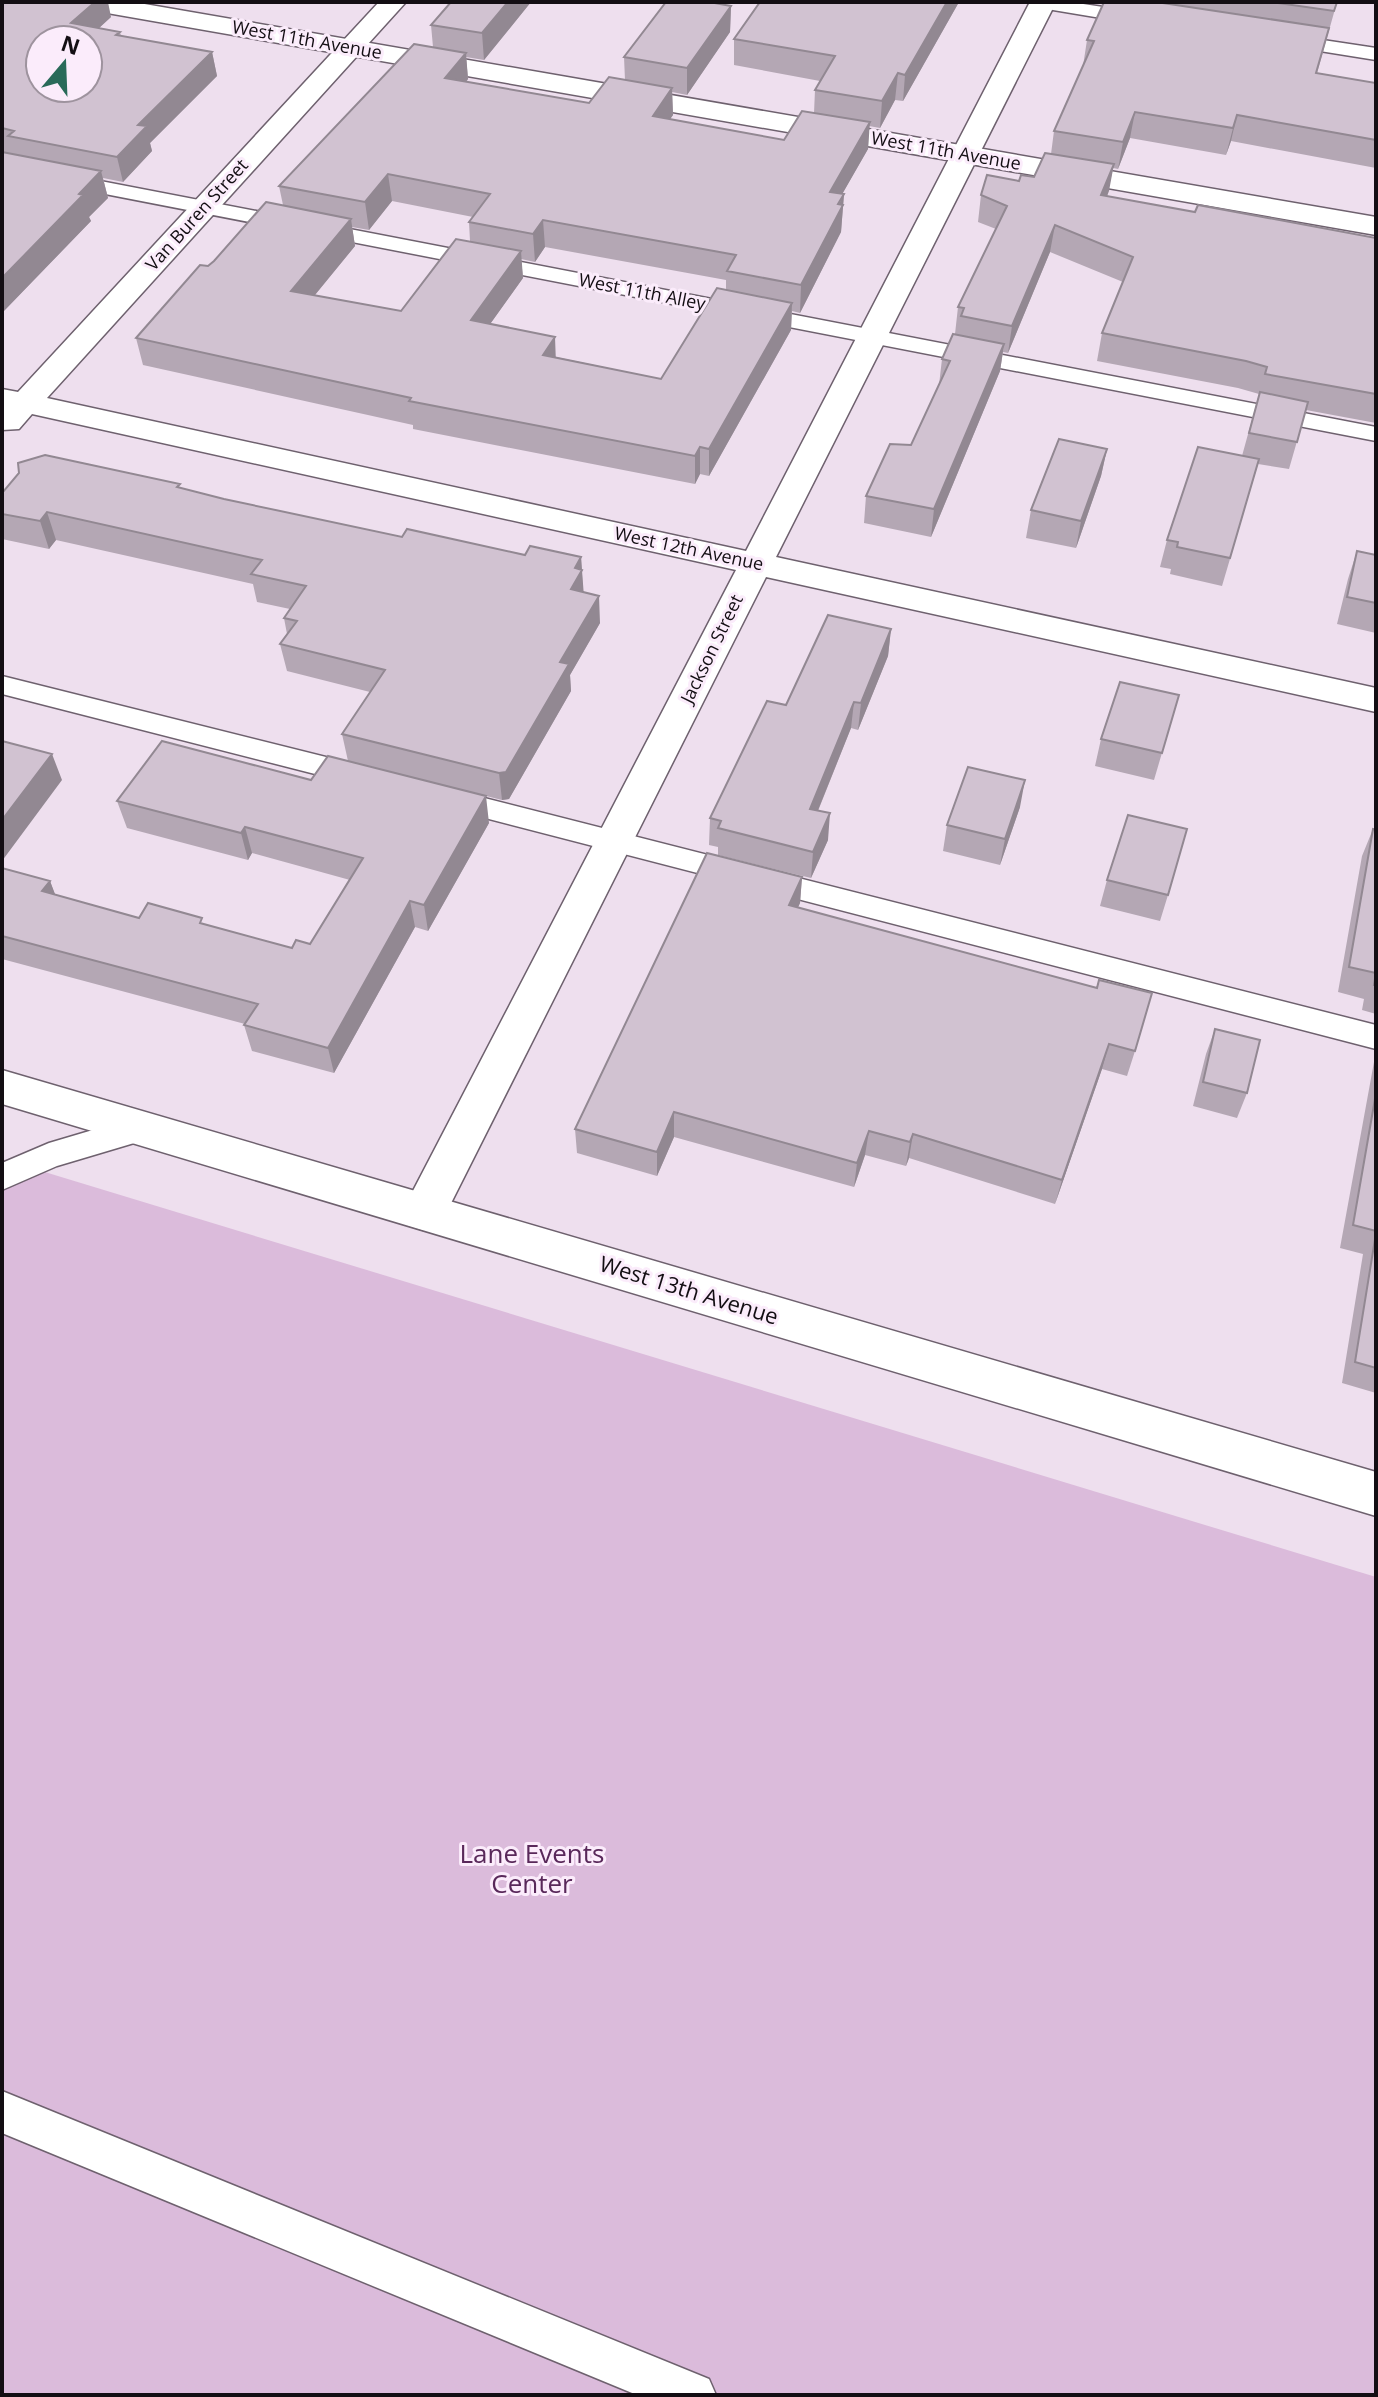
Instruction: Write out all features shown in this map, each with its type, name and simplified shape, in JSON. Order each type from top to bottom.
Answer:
[{"type":"street","name":"West 11th Avenue","points":[[90,2],[1376,226]]},
{"type":"street","name":"Van Buren Street","points":[[2,428],[14,401],[204,207],[393,2]]},
{"type":"street","name":"Jackson Street","points":[[424,1212],[617,841],[754,563],[1040,2]]},
{"type":"street","name":"West 12th Avenue","points":[[14,401],[1376,700]]},
{"type":"street","name":"West 13th Avenue","points":[[2,1087],[1376,1494]]},
{"type":"lane","points":[[1040,2],[1164,22]]},
{"type":"lane","points":[[1270,38],[1376,54]]},
{"type":"lane","name":"West 11th Alley","points":[[2,168],[1376,434]]},
{"type":"lane","points":[[2,685],[387,783]]},
{"type":"lane","points":[[417,791],[1376,1037]]},
{"type":"lane","points":[[2,1177],[49,1156],[140,1129]]},
{"type":"lane","points":[[2,2112],[693,2395]]},
{"type":"green space","name":"Lane Events Center","points":[[2,1159],[1376,1577],[1376,2395],[2,2395]]},
{"type":"building","points":[[2,2],[95,2],[71,23],[76,24],[24,24],[24,104],[104,104],[104,29],[120,32],[116,35],[212,52],[138,125],[147,126],[117,157],[8,136],[14,131],[2,128]]},
{"type":"building","points":[[451,2],[508,2],[482,33],[431,25]]},
{"type":"building","points":[[666,2],[709,2],[731,6],[687,68],[624,57]]},
{"type":"building","points":[[760,2],[947,2],[905,75],[898,73],[882,101],[815,90],[835,56],[734,39]]},
{"type":"building","points":[[1104,2],[1156,2],[1329,28],[1316,73],[1376,83],[1376,140],[1237,115],[1233,128],[1135,112],[1123,142],[1054,131],[1094,41],[1087,40]]},
{"type":"building","points":[[1271,2],[1337,2],[1334,11]]},
{"type":"building","points":[[414,44],[466,53],[445,78],[589,103],[609,77],[672,88],[653,116],[784,140],[802,111],[870,122],[830,192],[844,194],[838,204],[843,205],[801,285],[727,271],[736,255],[543,220],[533,234],[469,222],[490,194],[388,174],[365,202],[279,186]]},
{"type":"building","points":[[2,152],[101,171],[79,194],[83,195],[2,278]]},
{"type":"building","points":[[1045,153],[1114,164],[1101,195],[1195,212],[1198,205],[1376,238],[1376,394],[1265,374],[1267,367],[1246,361],[1102,333],[1133,257],[1055,225],[1012,326],[961,316],[964,308],[958,307],[1007,206],[981,195],[987,175],[1019,181],[1021,175],[1034,177]]},
{"type":"building","points":[[266,202],[351,219],[291,291],[401,311],[456,239],[521,251],[471,320],[555,337],[543,355],[661,379],[717,288],[792,303],[709,449],[700,447],[695,456],[409,401],[411,398],[136,338],[200,265],[208,266],[214,261]]},
{"type":"building","points":[[953,334],[1004,344],[934,509],[866,496],[890,444],[911,445],[950,361],[942,359]]},
{"type":"building","points":[[1260,392],[1308,402],[1297,442],[1249,433]]},
{"type":"building","points":[[1059,439],[1107,449],[1081,521],[1031,510]]},
{"type":"building","points":[[1198,447],[1259,459],[1230,558],[1177,547],[1178,542],[1167,540]]},
{"type":"building","points":[[45,455],[180,484],[177,487],[224,499],[402,537],[407,529],[525,555],[530,546],[581,557],[575,568],[582,570],[571,589],[599,596],[560,662],[569,664],[506,772],[499,773],[342,734],[385,670],[280,644],[297,621],[284,618],[306,586],[251,574],[262,560],[47,512],[40,521],[2,514],[2,493],[19,473],[18,463]]},
{"type":"building","points":[[1357,551],[1376,555],[1376,603],[1347,597]]},
{"type":"building","points":[[828,615],[891,629],[861,703],[854,702],[810,809],[830,813],[813,852],[718,828],[721,821],[710,818],[767,701],[786,705]]},
{"type":"building","points":[[1120,682],[1179,695],[1162,753],[1101,739]]},
{"type":"building","points":[[2,741],[52,754],[2,820]]},
{"type":"building","points":[[162,741],[311,780],[328,756],[486,796],[424,905],[410,901],[328,1048],[244,1025],[258,1004],[2,936],[2,868],[50,881],[42,891],[139,918],[148,903],[202,918],[200,923],[292,948],[296,940],[310,944],[363,858],[245,827],[241,833],[117,801]]},
{"type":"building","points":[[968,767],[1025,780],[1005,839],[947,825]]},
{"type":"building","points":[[1128,815],[1187,829],[1168,895],[1107,880]]},
{"type":"building","points":[[1373,829],[1376,830],[1376,973],[1349,967]]},
{"type":"building","points":[[707,853],[802,877],[789,905],[1097,988],[1099,980],[1152,993],[1135,1051],[1109,1044],[1062,1180],[913,1134],[910,1142],[869,1131],[857,1163],[674,1112],[657,1152],[575,1129]]},
{"type":"building","points":[[1215,1029],[1260,1040],[1247,1093],[1203,1082]]},
{"type":"building","points":[[1376,1093],[1376,1231],[1353,1225]]},
{"type":"building","points":[[1376,1233],[1376,1368],[1355,1362]]}]
